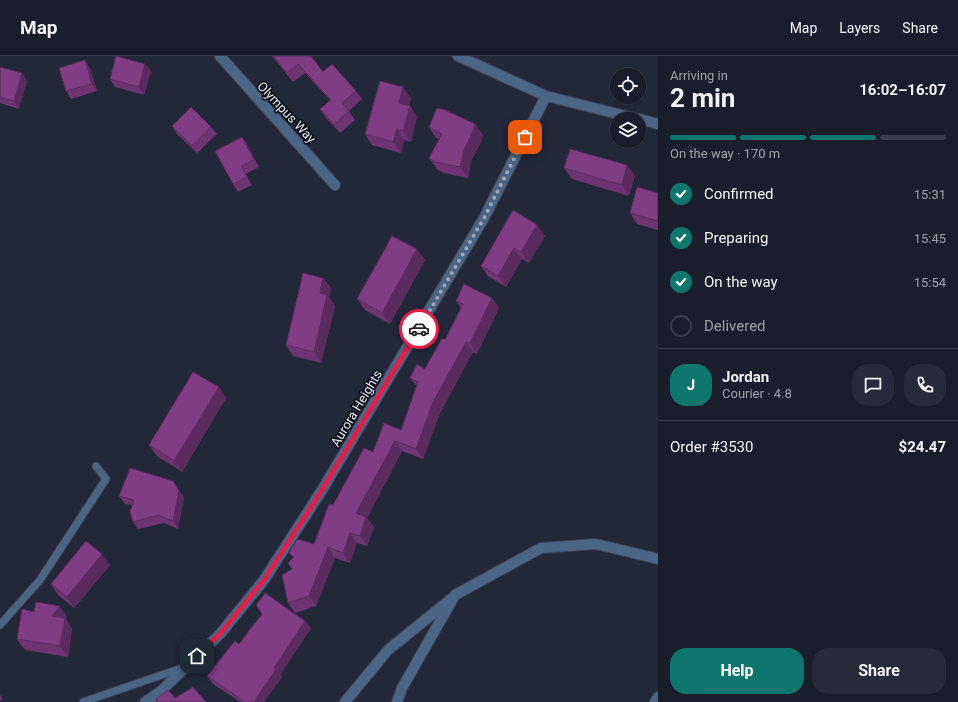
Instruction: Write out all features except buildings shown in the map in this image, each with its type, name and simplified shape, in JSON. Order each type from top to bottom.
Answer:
[{"type":"street","name":"Olympus Way","points":[[220,56],[335,185]]},
{"type":"street","points":[[458,56],[546,96],[610,112]]},
{"type":"street","name":"Aurora Heights","points":[[145,702],[161,691],[220,634],[264,580],[322,490],[484,218],[546,96]]},
{"type":"street","points":[[646,121],[658,124]]},
{"type":"street","points":[[345,702],[388,650],[455,595],[541,548],[596,544],[658,559]]},
{"type":"street","points":[[397,702],[402,688],[455,595]]},
{"type":"street","points":[[655,702],[658,697]]},
{"type":"lane","points":[[0,625],[40,580],[106,479],[96,466]]},
{"type":"lane","points":[[84,702],[186,667]]},
{"type":"way so far","points":[[419,329],[484,218],[525,137]]},
{"type":"route","points":[[197,656],[220,634],[264,580],[322,490],[419,329]]}]
